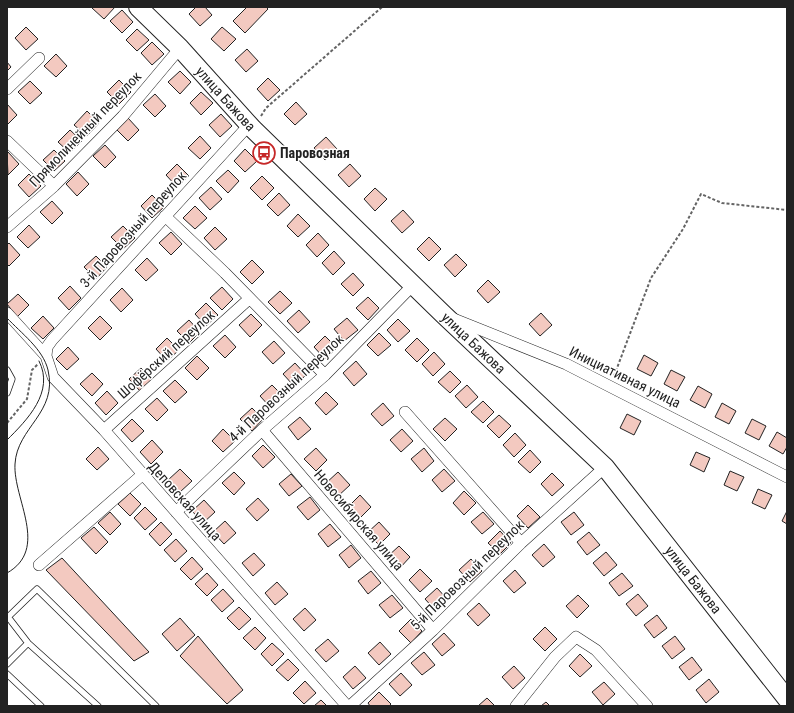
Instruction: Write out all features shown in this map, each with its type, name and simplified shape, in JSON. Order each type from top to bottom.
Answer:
[{"type":"highway","name":"улица Бажова","points":[[138,7],[180,48],[251,127],[414,284],[444,315],[605,467],[787,699]]},
{"type":"street","name":"Прямолинейный переулок","points":[[7,227],[54,186],[123,116],[180,48]]},
{"type":"street","points":[[7,89],[39,58]]},
{"type":"street","name":"3-й Паровозный переулок","points":[[46,356],[47,347],[52,340],[165,216],[251,127]]},
{"type":"street","points":[[7,142],[54,186]]},
{"type":"street","points":[[165,216],[325,375]]},
{"type":"street","name":"4-й Паровозный переулок","points":[[176,512],[262,430],[325,375],[414,284]]},
{"type":"street","name":"Шофёрский переулок","points":[[104,430],[249,299]]},
{"type":"street","name":"Деповская улица","points":[[7,313],[46,356],[53,376],[104,430],[142,475],[347,706]]},
{"type":"street","name":"Инициативная улица","points":[[444,315],[566,364],[690,426],[787,478]]},
{"type":"street","points":[[405,412],[521,543]]},
{"type":"street","name":"Новосибирская улица","points":[[262,430],[433,630]]},
{"type":"street","name":"5-й Паровозный переулок","points":[[350,706],[433,630],[521,543],[605,467]]},
{"type":"street","points":[[39,565],[142,475]]},
{"type":"street","points":[[516,706],[555,657],[576,637],[596,650],[647,706]]},
{"type":"lane","points":[[7,370],[12,379],[7,393]]},
{"type":"lane","points":[[98,706],[28,643],[8,617],[38,589],[156,706]]},
{"type":"lane","points":[[7,664],[28,643]]},
{"type":"lane","points":[[7,674],[41,706]]},
{"type":"path","points":[[251,127],[266,108],[382,7]]},
{"type":"path","points":[[610,387],[650,278],[683,229],[701,194],[722,203],[787,210]]},
{"type":"path","points":[[7,423],[27,399],[32,370],[46,356]]},
{"type":"building","points":[[93,7],[115,7],[104,19],[92,8]]},
{"type":"building","points":[[196,7],[205,7],[212,15],[200,26],[189,14]]},
{"type":"building","points":[[247,7],[266,7],[268,9],[245,33],[233,21]]},
{"type":"building","points":[[122,10],[133,22],[122,33],[110,21]]},
{"type":"building","points":[[26,27],[38,39],[26,50],[15,38]]},
{"type":"building","points":[[222,27],[236,39],[224,51],[211,39]]},
{"type":"building","points":[[137,29],[149,40],[137,51],[126,40]]},
{"type":"building","points":[[152,42],[164,54],[152,65],[141,53]]},
{"type":"building","points":[[247,49],[258,61],[246,72],[235,60]]},
{"type":"building","points":[[56,54],[67,66],[56,77],[44,66]]},
{"type":"building","points":[[7,62],[11,67],[7,71]]},
{"type":"building","points":[[180,71],[191,82],[180,94],[168,82]]},
{"type":"building","points":[[268,78],[280,90],[268,101],[257,89]]},
{"type":"building","points":[[119,80],[131,92],[119,104],[107,92]]},
{"type":"building","points":[[30,81],[42,93],[30,104],[18,92]]},
{"type":"building","points":[[201,92],[213,103],[201,115],[190,103]]},
{"type":"building","points":[[155,94],[166,106],[155,117],[143,105]]},
{"type":"building","points":[[296,102],[307,114],[295,125],[284,114]]},
{"type":"building","points":[[7,104],[17,115],[7,125]]},
{"type":"building","points":[[87,111],[99,123],[87,136],[74,125]]},
{"type":"building","points":[[221,114],[232,126],[220,137],[209,125]]},
{"type":"building","points":[[128,118],[139,130],[128,141],[116,129]]},
{"type":"building","points":[[70,130],[82,141],[70,153],[58,142]]},
{"type":"building","points":[[200,136],[211,148],[200,159],[188,148]]},
{"type":"building","points":[[326,137],[337,149],[325,160],[314,148]]},
{"type":"building","points":[[105,145],[116,157],[105,168],[93,156]]},
{"type":"building","points":[[245,149],[257,161],[245,172],[234,161]]},
{"type":"building","points":[[54,150],[65,161],[54,171],[43,160]]},
{"type":"building","points":[[8,152],[19,164],[8,175],[7,153]]},
{"type":"building","points":[[177,164],[189,176],[177,187],[166,175]]},
{"type":"building","points":[[350,164],[361,176],[349,187],[338,175]]},
{"type":"building","points":[[228,170],[239,181],[228,193],[216,181]]},
{"type":"building","points":[[78,172],[89,184],[77,196],[66,184]]},
{"type":"building","points":[[29,174],[41,186],[29,197],[18,185]]},
{"type":"building","points":[[262,176],[274,188],[262,200],[250,188]]},
{"type":"building","points":[[211,187],[222,199],[210,210],[199,198]]},
{"type":"building","points":[[375,188],[387,199],[375,211],[364,199]]},
{"type":"building","points":[[279,193],[290,205],[278,216],[267,205]]},
{"type":"building","points":[[152,195],[164,207],[152,218],[141,206]]},
{"type":"building","points":[[52,201],[63,213],[52,224],[40,212]]},
{"type":"building","points":[[195,206],[207,218],[195,229],[183,218]]},
{"type":"building","points":[[403,210],[414,222],[402,233],[391,221]]},
{"type":"building","points":[[298,214],[310,226],[298,237],[287,226]]},
{"type":"building","points":[[29,225],[40,237],[28,248],[17,237]]},
{"type":"building","points":[[123,226],[135,238],[123,249],[111,237]]},
{"type":"building","points":[[215,227],[227,239],[215,250],[204,238]]},
{"type":"building","points":[[171,232],[182,244],[171,255],[159,243]]},
{"type":"building","points":[[318,233],[329,245],[317,257],[306,245]]},
{"type":"building","points":[[429,237],[441,249],[429,261],[417,249]]},
{"type":"building","points":[[9,243],[20,255],[9,266],[7,264],[7,245]]},
{"type":"building","points":[[334,251],[345,263],[333,275],[322,263]]},
{"type":"building","points":[[456,254],[467,265],[455,277],[444,265]]},
{"type":"building","points":[[96,256],[107,267],[96,279],[84,267]]},
{"type":"building","points":[[147,258],[158,270],[146,281],[135,270]]},
{"type":"building","points":[[252,260],[264,272],[252,284],[240,272]]},
{"type":"building","points":[[353,273],[364,285],[353,296],[341,284]]},
{"type":"building","points":[[488,280],[500,292],[488,303],[477,291]]},
{"type":"building","points":[[70,286],[81,298],[69,310],[58,298]]},
{"type":"building","points":[[222,287],[233,299],[222,310],[210,298]]},
{"type":"building","points":[[122,288],[133,300],[121,312],[110,300]]},
{"type":"building","points":[[280,291],[292,303],[280,314],[268,302]]},
{"type":"building","points":[[18,294],[29,305],[17,317],[7,304]]},
{"type":"building","points":[[368,297],[379,308],[368,320],[356,308]]},
{"type":"building","points":[[206,303],[218,315],[206,326],[195,314]]},
{"type":"building","points":[[299,310],[310,322],[298,333],[287,321]]},
{"type":"building","points":[[541,313],[552,325],[540,336],[529,324]]},
{"type":"building","points":[[251,314],[262,325],[250,337],[239,325]]},
{"type":"building","points":[[43,316],[54,328],[43,339],[31,328]]},
{"type":"building","points":[[100,316],[112,328],[100,340],[88,328]]},
{"type":"building","points":[[347,318],[358,330],[344,341],[334,329]]},
{"type":"building","points":[[398,319],[410,331],[398,342],[387,330]]},
{"type":"building","points":[[189,320],[200,332],[189,343],[177,331]]},
{"type":"building","points":[[379,333],[391,345],[378,356],[367,345]]},
{"type":"building","points":[[225,335],[236,347],[225,358],[213,346]]},
{"type":"building","points":[[325,336],[337,348],[325,359],[314,347]]},
{"type":"building","points":[[167,338],[179,350],[167,361],[156,349]]},
{"type":"building","points":[[417,338],[429,350],[417,362],[405,350]]},
{"type":"building","points":[[274,341],[285,353],[273,364],[262,352]]},
{"type":"building","points":[[68,347],[79,359],[67,370],[56,359]]},
{"type":"building","points":[[434,352],[445,364],[433,376],[422,364]]},
{"type":"building","points":[[644,355],[658,363],[651,376],[637,369]]},
{"type":"building","points":[[197,356],[209,368],[197,380],[185,368]]},
{"type":"building","points":[[356,361],[367,374],[354,386],[343,373]]},
{"type":"building","points":[[295,363],[306,375],[294,386],[283,374]]},
{"type":"building","points":[[141,368],[152,380],[140,391],[129,379]]},
{"type":"building","points":[[671,370],[685,377],[677,391],[664,384]]},
{"type":"building","points":[[450,371],[461,382],[450,393],[438,382]]},
{"type":"building","points":[[92,373],[103,384],[92,396],[80,384]]},
{"type":"building","points":[[175,380],[187,392],[175,403],[163,391]]},
{"type":"building","points":[[272,385],[283,396],[271,408],[260,396]]},
{"type":"building","points":[[467,385],[478,397],[466,408],[455,396]]},
{"type":"building","points":[[698,386],[712,394],[705,408],[690,400]]},
{"type":"building","points":[[107,391],[118,403],[106,415],[95,403]]},
{"type":"building","points":[[326,392],[338,404],[326,415],[315,403]]},
{"type":"building","points":[[157,398],[168,410],[157,421],[145,409]]},
{"type":"building","points":[[483,401],[494,412],[483,423],[471,412]]},
{"type":"building","points":[[383,403],[394,416],[382,426],[371,414]]},
{"type":"building","points":[[722,403],[736,411],[729,424],[715,417]]},
{"type":"building","points":[[252,408],[263,419],[252,431],[240,419]]},
{"type":"building","points":[[627,414],[641,421],[634,435],[620,428]]},
{"type":"building","points":[[499,415],[511,426],[499,438],[487,426]]},
{"type":"building","points":[[300,417],[311,429],[298,440],[288,427]]},
{"type":"building","points":[[445,418],[457,429],[445,441],[433,429]]},
{"type":"building","points":[[132,419],[144,431],[132,442],[121,430]]},
{"type":"building","points":[[752,419],[766,426],[759,440],[745,433]]},
{"type":"building","points":[[223,429],[235,441],[223,452],[212,441]]},
{"type":"building","points":[[402,429],[413,441],[401,452],[390,440]]},
{"type":"building","points":[[777,432],[787,438],[787,447],[783,454],[769,446]]},
{"type":"building","points":[[515,433],[526,445],[514,457],[503,445]]},
{"type":"building","points":[[152,440],[163,452],[151,464],[140,452]]},
{"type":"building","points":[[263,445],[275,457],[263,468],[252,456]]},
{"type":"building","points":[[98,447],[109,459],[97,470],[86,459]]},
{"type":"building","points":[[316,448],[327,460],[316,471],[304,459]]},
{"type":"building","points":[[424,448],[434,461],[422,472],[411,459]]},
{"type":"building","points":[[530,450],[541,462],[530,473],[518,462]]},
{"type":"building","points":[[696,452],[710,458],[704,472],[690,465]]},
{"type":"building","points":[[180,469],[192,481],[180,492],[168,480]]},
{"type":"building","points":[[444,469],[455,481],[442,492],[432,480]]},
{"type":"building","points":[[730,471],[744,477],[737,491],[724,485]]},
{"type":"building","points":[[234,472],[245,483],[234,495],[222,483]]},
{"type":"building","points":[[338,472],[350,485],[337,497],[325,484]]},
{"type":"building","points":[[552,473],[564,485],[552,496],[541,484]]},
{"type":"building","points":[[291,474],[302,486],[289,496],[279,484]]},
{"type":"building","points":[[758,489],[772,495],[765,509],[752,503]]},
{"type":"building","points":[[464,491],[476,503],[464,515],[453,503]]},
{"type":"building","points":[[130,493],[141,504],[130,516],[118,504]]},
{"type":"building","points":[[360,495],[371,507],[359,519],[348,507]]},
{"type":"building","points":[[310,497],[320,510],[308,520],[297,507]]},
{"type":"building","points":[[258,498],[269,510],[257,521],[246,509]]},
{"type":"building","points":[[204,500],[215,512],[203,523],[192,511]]},
{"type":"building","points":[[528,505],[540,517],[528,528],[517,516]]},
{"type":"building","points":[[145,507],[157,519],[145,530],[134,518]]},
{"type":"building","points":[[787,511],[787,524],[782,521]]},
{"type":"building","points":[[110,512],[121,524],[110,535],[98,523]]},
{"type":"building","points":[[483,512],[494,524],[482,534],[471,522]]},
{"type":"building","points":[[574,512],[584,525],[571,535],[561,522]]},
{"type":"building","points":[[225,521],[236,533],[224,544],[213,532]]},
{"type":"building","points":[[161,522],[172,534],[160,546],[149,534]]},
{"type":"building","points":[[379,522],[390,534],[379,545],[367,533]]},
{"type":"building","points":[[330,524],[341,537],[328,547],[318,534]]},
{"type":"building","points":[[94,527],[108,542],[96,554],[81,538]]},
{"type":"building","points":[[500,531],[511,543],[500,554],[488,543]]},
{"type":"building","points":[[589,532],[600,545],[587,555],[577,542]]},
{"type":"building","points":[[176,539],[187,551],[175,562],[164,550]]},
{"type":"building","points":[[544,544],[555,557],[543,567],[532,555]]},
{"type":"building","points":[[351,545],[361,558],[349,568],[339,555]]},
{"type":"building","points":[[399,546],[410,557],[399,569],[387,557]]},
{"type":"building","points":[[606,552],[617,565],[604,576],[593,563]]},
{"type":"building","points":[[254,553],[265,565],[253,576],[242,563]]},
{"type":"building","points":[[192,557],[203,569],[191,580],[180,569]]},
{"type":"building","points":[[62,558],[149,652],[134,661],[46,570]]},
{"type":"building","points":[[471,559],[482,571],[470,582],[459,570]]},
{"type":"building","points":[[420,569],[432,581],[420,592],[409,580]]},
{"type":"building","points":[[515,570],[526,583],[514,593],[503,581]]},
{"type":"building","points":[[371,571],[381,583],[368,594],[358,581]]},
{"type":"building","points":[[207,573],[218,585],[207,596],[195,584]]},
{"type":"building","points":[[622,573],[633,586],[619,596],[609,583]]},
{"type":"building","points":[[277,582],[288,594],[275,605],[265,593]]},
{"type":"building","points":[[437,588],[448,600],[436,611],[425,599]]},
{"type":"building","points":[[223,589],[234,601],[222,612],[211,600]]},
{"type":"building","points":[[638,594],[648,606],[636,616],[626,604]]},
{"type":"building","points":[[392,595],[403,608],[390,618],[379,605]]},
{"type":"building","points":[[578,595],[589,606],[577,618],[566,606]]},
{"type":"building","points":[[479,603],[490,615],[478,626],[467,614]]},
{"type":"building","points":[[239,607],[251,619],[239,630],[227,618]]},
{"type":"building","points":[[305,608],[316,620],[304,631],[293,619]]},
{"type":"building","points":[[657,615],[667,628],[654,638],[644,625]]},
{"type":"building","points":[[180,618],[195,635],[177,651],[162,634]]},
{"type":"building","points":[[411,619],[422,631],[411,643],[399,631]]},
{"type":"building","points":[[255,627],[266,638],[255,650],[243,638]]},
{"type":"building","points":[[545,627],[557,639],[545,651],[533,639]]},
{"type":"building","points":[[444,633],[455,645],[442,656],[432,644]]},
{"type":"building","points":[[198,636],[243,690],[227,704],[180,656]]},
{"type":"building","points":[[675,636],[685,649],[672,659],[662,646]]},
{"type":"building","points":[[328,639],[339,651],[326,662],[315,650]]},
{"type":"building","points":[[380,642],[391,654],[379,665],[368,653]]},
{"type":"building","points":[[272,643],[284,654],[272,666],[261,654]]},
{"type":"building","points":[[424,652],[435,665],[422,675],[411,663]]},
{"type":"building","points":[[580,654],[592,666],[580,677],[569,666]]},
{"type":"building","points":[[692,657],[702,670],[689,680],[679,667]]},
{"type":"building","points":[[288,659],[299,670],[288,681],[276,670]]},
{"type":"building","points":[[355,666],[366,678],[353,689],[343,677]]},
{"type":"building","points":[[514,666],[525,678],[513,689],[502,677]]},
{"type":"building","points":[[401,673],[412,685],[400,696],[389,684]]},
{"type":"building","points":[[709,679],[719,692],[706,703],[696,690]]},
{"type":"building","points":[[305,681],[316,693],[304,704],[293,693]]},
{"type":"building","points":[[604,682],[615,694],[603,705],[592,692]]},
{"type":"building","points":[[379,692],[391,704],[389,706],[370,706],[368,703]]},
{"type":"building","points":[[487,698],[495,706],[478,706]]},
{"type":"building","points":[[321,700],[327,706],[314,706]]},
{"type":"building","points":[[546,702],[550,706],[541,706]]},
{"type":"tram line","points":[[7,318],[37,348],[48,370],[50,385],[47,398],[42,409],[22,440],[17,451],[15,464],[16,478],[28,537],[26,551],[20,563],[7,573]]},
{"type":"tram line","points":[[7,440],[23,424],[36,405],[41,394],[44,384],[43,372],[39,361]]},
{"type":"place","name":"Паровозная","points":[[264,153]]}]
